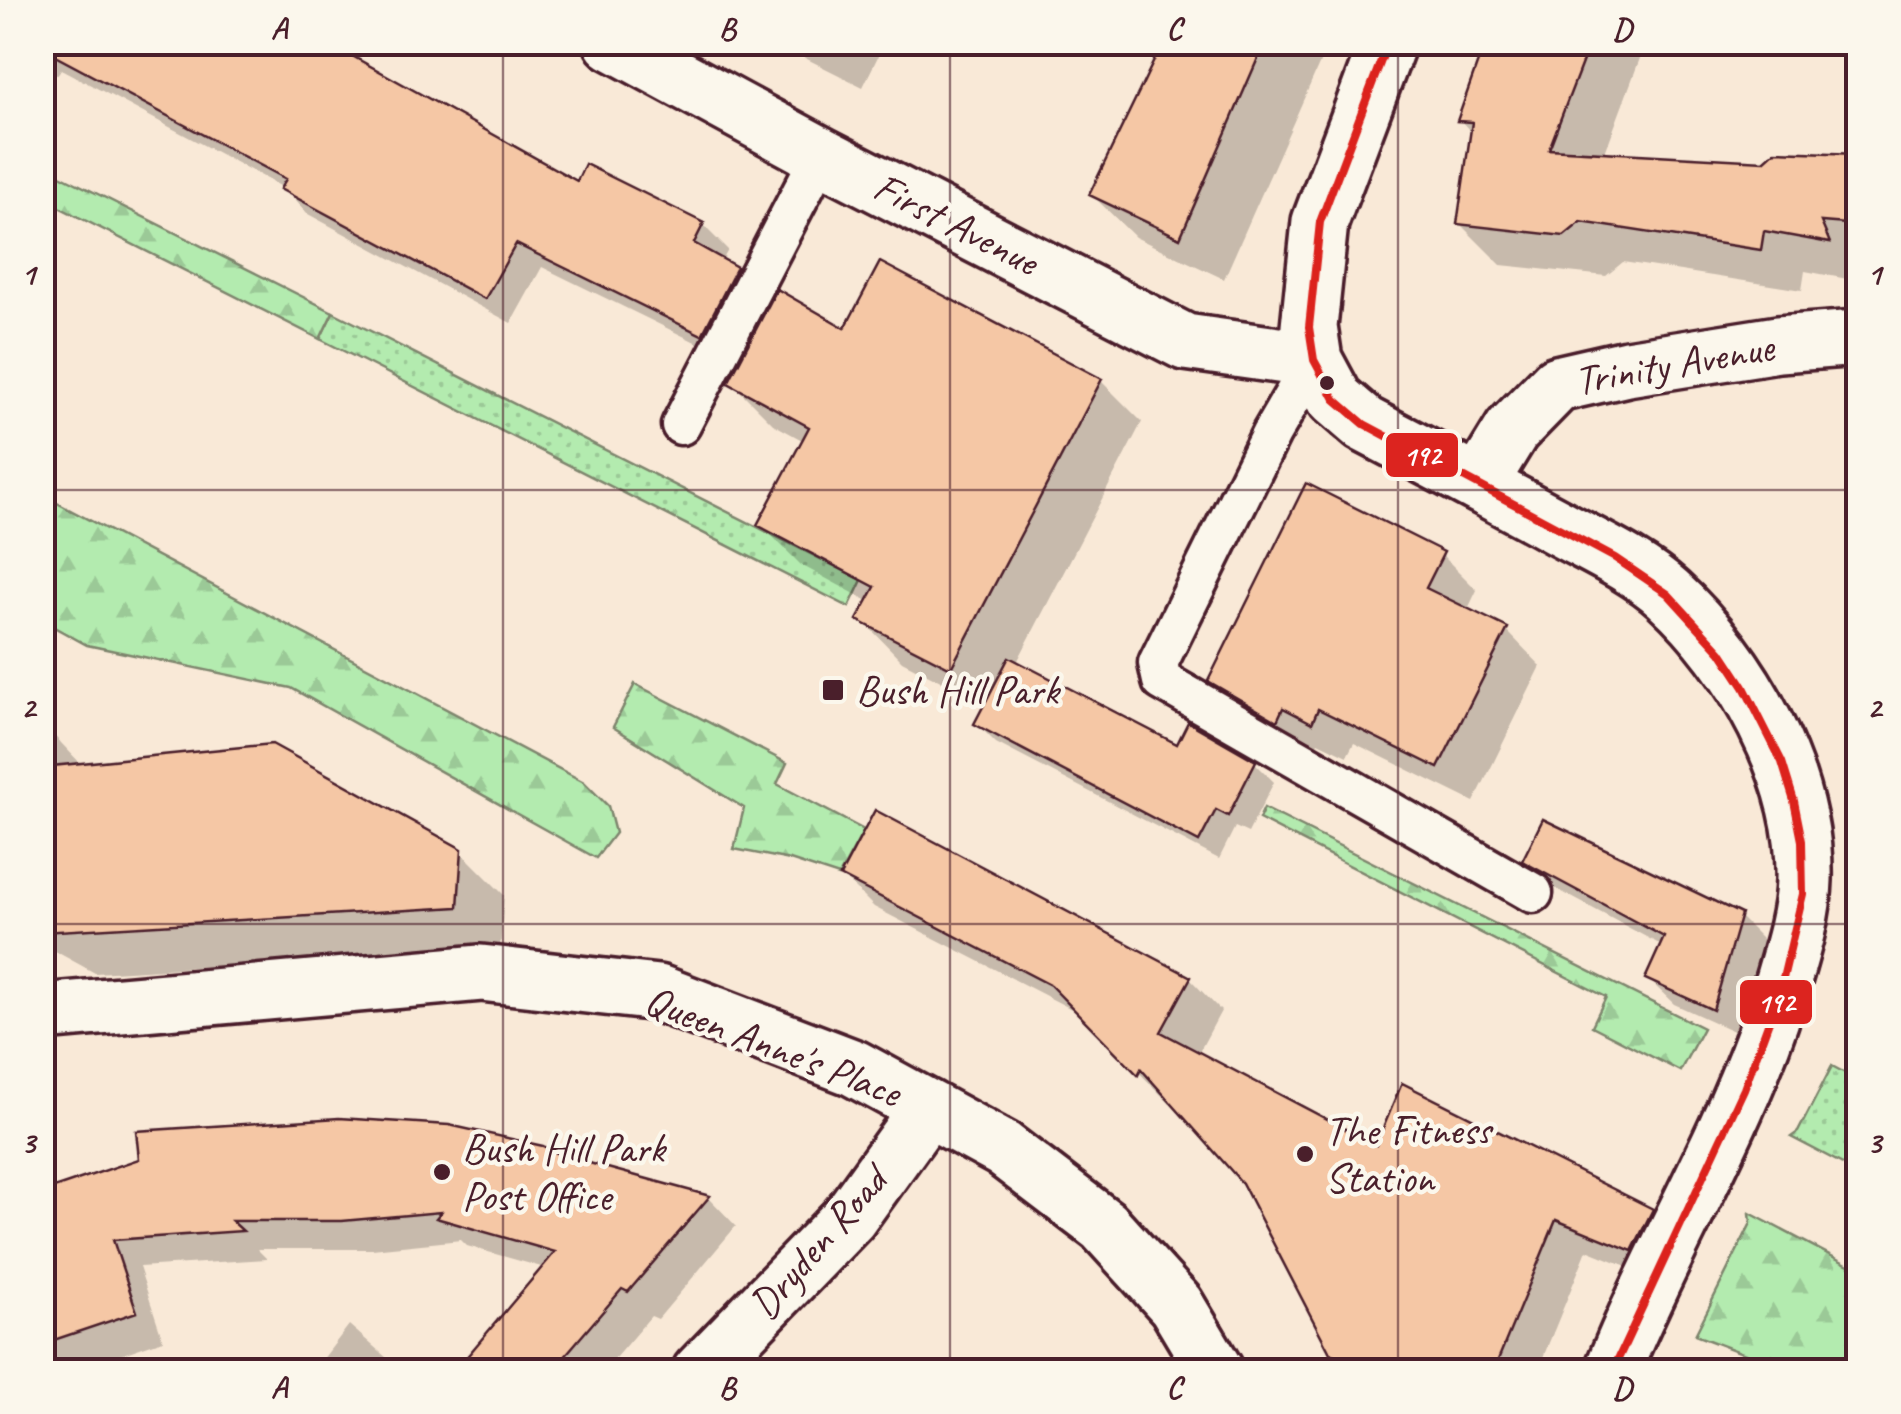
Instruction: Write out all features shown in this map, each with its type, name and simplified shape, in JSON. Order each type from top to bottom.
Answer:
[{"type":"street","name":"First Avenue","points":[[612,42],[821,155],[1185,342],[1314,360]]},
{"type":"street","points":[[1388,42],[1320,222],[1309,327],[1314,360],[1335,400],[1364,424],[1606,553],[1666,592],[1713,642],[1753,698],[1780,758],[1798,824],[1804,880],[1793,946],[1769,1025],[1739,1101],[1612,1372]]},
{"type":"street","name":"Trinity Avenue","points":[[1479,484],[1512,430],[1557,384],[1627,368],[1778,344],[1858,338]]},
{"type":"street","name":"Queen Anne's Place","points":[[42,1012],[480,973],[658,993],[854,1068],[1003,1149],[1104,1226],[1176,1305],[1216,1372]]},
{"type":"street","name":"Dryden Road","points":[[700,1372],[849,1218],[928,1108]]},
{"type":"lane","points":[[681,424],[821,155]]},
{"type":"lane","points":[[1314,360],[1271,434],[1158,663],[1162,680],[1533,893]]},
{"type":"green space","points":[[42,166],[333,312],[320,339],[43,199]]},
{"type":"green space","points":[[333,312],[862,580],[849,607],[320,339]]},
{"type":"green space","points":[[42,495],[584,782],[608,806],[615,833],[596,858],[291,688],[87,645],[43,621]]},
{"type":"green space","points":[[635,684],[787,763],[777,784],[864,830],[839,876],[790,860],[734,849],[744,808],[613,727]]},
{"type":"green space","points":[[1264,808],[1703,1028],[1680,1071],[1592,1026],[1606,997],[1259,819]]},
{"type":"green space","points":[[1832,1066],[1858,1080],[1858,1172],[1791,1137],[1798,1132]]},
{"type":"green space","points":[[1750,1213],[1858,1270],[1858,1371],[1790,1371],[1695,1335],[1751,1223]]},
{"type":"building","points":[[42,42],[327,42],[577,181],[585,164],[704,223],[694,243],[737,267],[702,335],[516,244],[485,299],[280,189],[286,179],[42,49]]},
{"type":"building","points":[[1163,42],[1265,42],[1180,238],[1089,195]]},
{"type":"building","points":[[1485,42],[1590,42],[1549,149],[1764,161],[1775,151],[1858,154],[1858,225],[1821,222],[1830,243],[1764,231],[1761,250],[1581,222],[1564,236],[1457,224],[1472,122],[1457,121]]},
{"type":"building","points":[[880,262],[1102,379],[951,668],[857,620],[875,587],[757,525],[809,427],[728,383],[777,289],[845,328]]},
{"type":"building","points":[[1306,483],[1444,552],[1426,588],[1508,628],[1438,768],[1318,709],[1312,723],[1283,708],[1277,721],[1208,681]]},
{"type":"building","points":[[1009,657],[1177,744],[1188,722],[1256,761],[1228,816],[1216,810],[1199,842],[974,724]]},
{"type":"building","points":[[272,744],[462,849],[458,907],[42,932],[42,767]]},
{"type":"building","points":[[875,810],[1191,977],[1161,1032],[1376,1145],[1402,1083],[1653,1209],[1632,1251],[1556,1220],[1493,1372],[1377,1372],[1330,1353],[1242,1183],[1141,1069],[1138,1075],[1050,985],[840,876]]},
{"type":"building","points":[[1543,819],[1741,914],[1713,1010],[1645,979],[1664,937],[1522,861]]},
{"type":"building","points":[[339,1118],[449,1125],[543,1146],[560,1155],[710,1196],[628,1292],[622,1289],[551,1372],[454,1372],[555,1252],[436,1218],[441,1212],[342,1221],[232,1221],[243,1231],[113,1240],[137,1312],[42,1344],[42,1192],[139,1159],[136,1131]]},
{"type":"transit line","name":"192","points":[[1388,42],[1320,222],[1309,327],[1314,360],[1335,399],[1364,424],[1615,558],[1668,594],[1721,652],[1744,687],[1782,762],[1802,841],[1803,894],[1780,991],[1744,1089],[1612,1372]]},
{"type":"place","name":"Bush Hill Park","points":[[833,690]]},
{"type":"place","name":"The Fitness Station","points":[[1305,1154]]},
{"type":"place","name":"Bush Hill Park Post Office","points":[[442,1172]]}]
